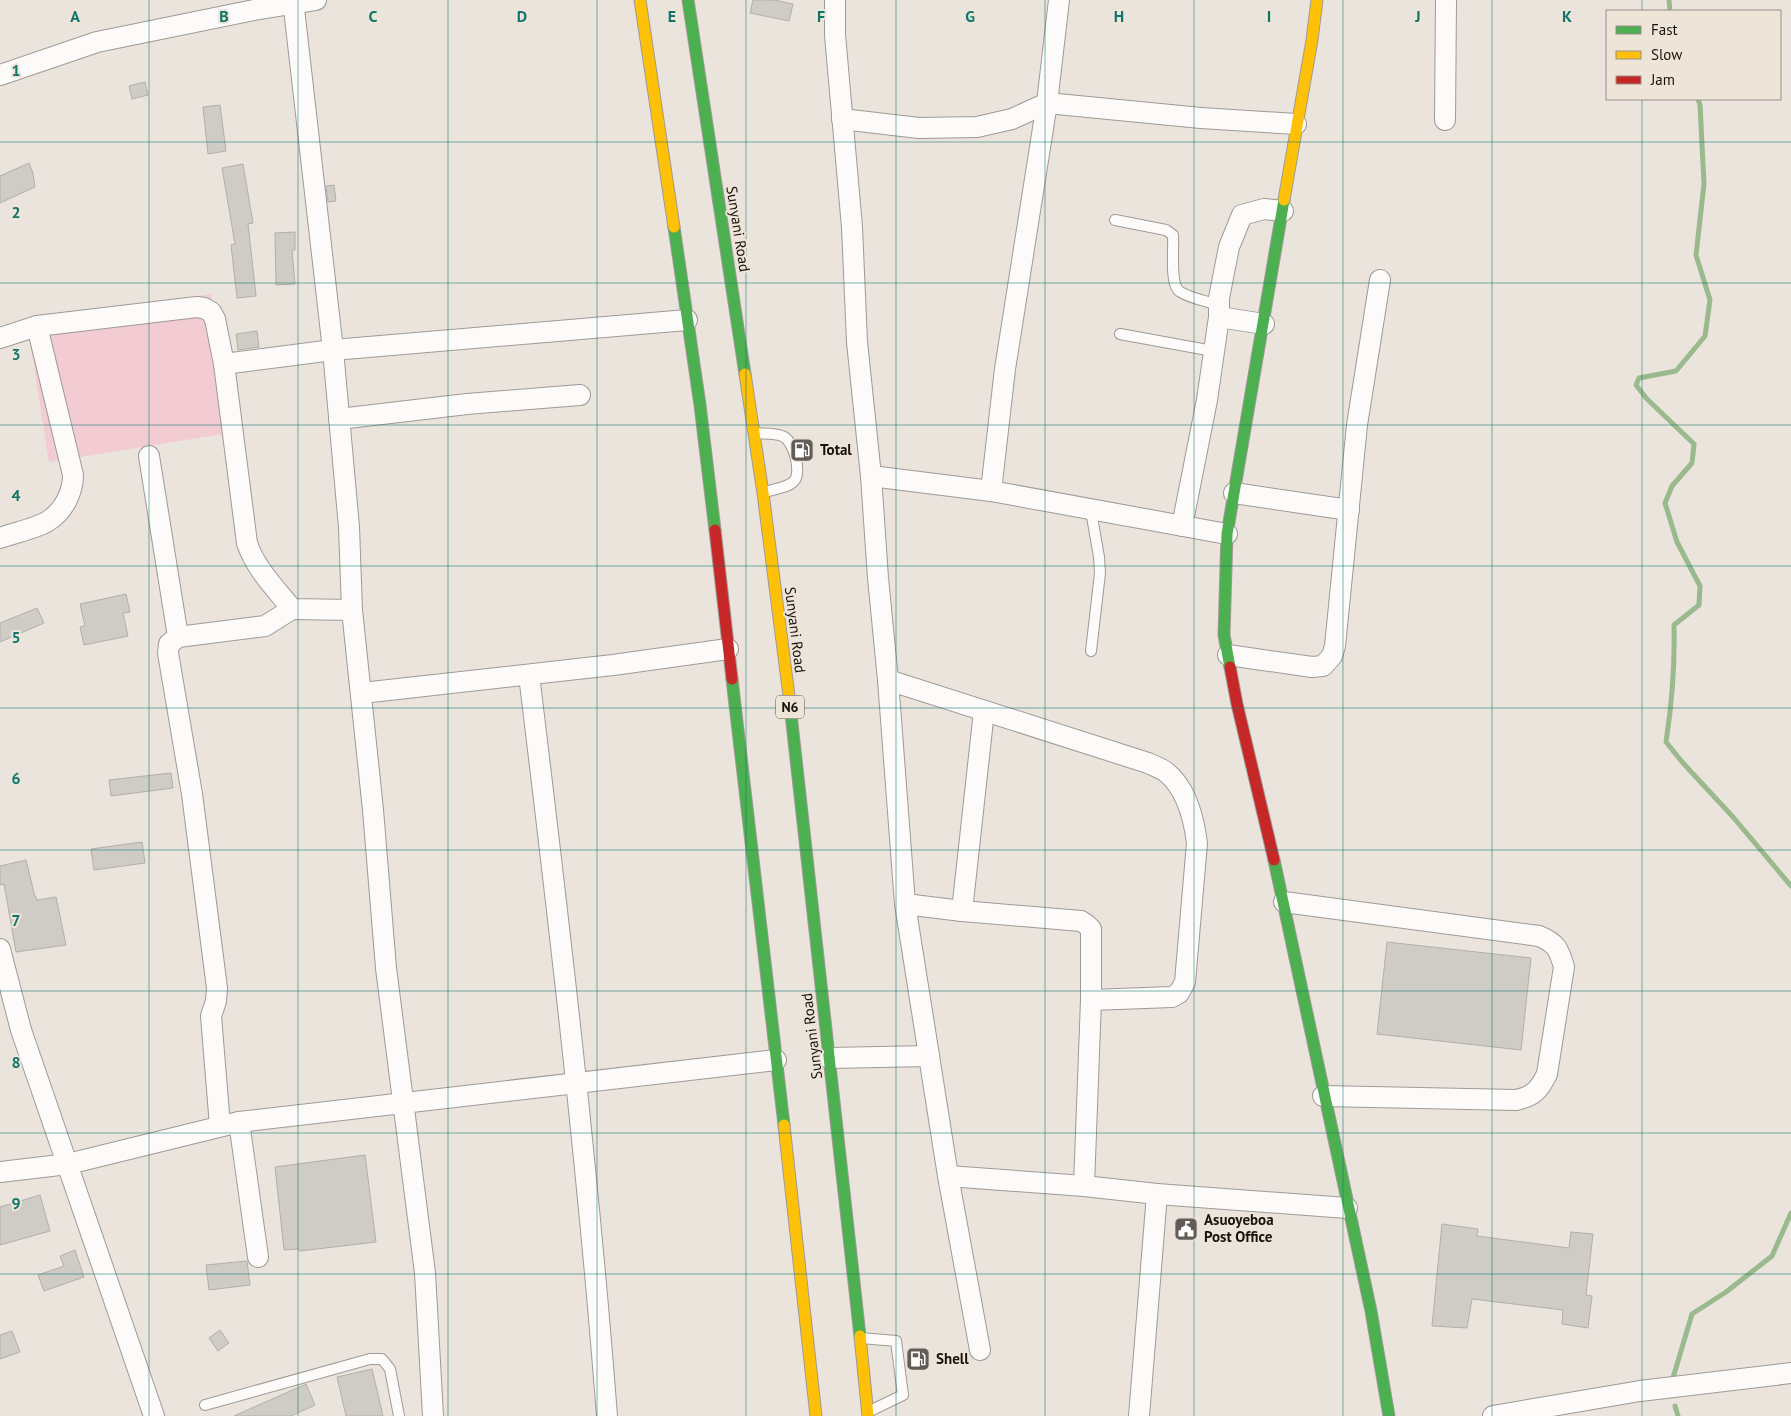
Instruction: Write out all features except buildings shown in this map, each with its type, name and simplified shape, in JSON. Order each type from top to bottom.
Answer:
[{"type":"main road","points":[[640,0],[720,558],[728,649],[794,1210],[816,1416]]},
{"type":"main road","name":"Sunyani Road","points":[[688,0],[763,493],[786,671],[867,1414]]},
{"type":"main road","points":[[1317,0],[1312,40],[1296,124],[1264,324],[1248,405],[1227,534],[1224,635],[1237,704],[1284,902],[1323,1096],[1371,1310],[1389,1416]]},
{"type":"street","points":[[0,75],[97,42],[293,2],[316,0]]},
{"type":"street","points":[[835,0],[835,35],[852,227],[857,342],[871,476],[905,904],[948,1176],[980,1350]]},
{"type":"street","points":[[991,491],[1005,369],[1047,103],[1059,0]]},
{"type":"street","points":[[1445,120],[1446,0]]},
{"type":"street","points":[[293,2],[333,350],[349,528],[352,610],[362,693],[386,968],[425,1273],[433,1416]]},
{"type":"street","points":[[842,119],[919,128],[976,127],[1012,119],[1047,103],[1201,118],[1296,124]]},
{"type":"street","points":[[1182,526],[1203,419],[1229,246],[1242,215],[1264,208],[1282,212]]},
{"type":"street","points":[[1228,655],[1312,667],[1323,666],[1332,656],[1335,646],[1357,425],[1380,280]]},
{"type":"street","points":[[0,338],[38,326],[197,307],[211,312],[215,319],[224,364],[247,543],[250,553],[257,564],[292,610]]},
{"type":"street","points":[[1219,311],[1264,324]]},
{"type":"street","points":[[224,364],[333,350],[687,320]]},
{"type":"street","points":[[0,538],[47,522],[57,514],[68,499],[73,485],[73,475],[38,326]]},
{"type":"street","points":[[339,419],[468,404],[580,395]]},
{"type":"street","points":[[149,456],[178,637]]},
{"type":"street","points":[[871,476],[991,491],[1227,534]]},
{"type":"street","points":[[1234,493],[1349,510]]},
{"type":"street","points":[[258,1257],[229,1124],[211,1016],[218,988],[192,794],[168,654],[169,644],[178,637],[265,626],[292,610],[352,610]]},
{"type":"street","points":[[362,693],[529,675],[728,649]]},
{"type":"street","points":[[529,675],[577,1084],[607,1416]]},
{"type":"street","points":[[888,680],[1148,763],[1164,771],[1173,779],[1191,809],[1195,821],[1197,843],[1185,982],[1179,992],[1172,997],[1091,1000]]},
{"type":"street","points":[[962,911],[984,711]]},
{"type":"street","points":[[1284,902],[1539,936],[1550,941],[1560,952],[1564,967],[1547,1074],[1540,1088],[1529,1097],[1516,1100],[1323,1096]]},
{"type":"street","points":[[905,904],[1081,921],[1091,929],[1091,1000],[1084,1186]]},
{"type":"street","points":[[0,949],[21,1030],[154,1416]]},
{"type":"street","points":[[829,1058],[929,1056]]},
{"type":"street","points":[[0,1172],[68,1164],[229,1124],[403,1102],[577,1084],[776,1060]]},
{"type":"street","points":[[948,1176],[1347,1208]]},
{"type":"street","points":[[1139,1416],[1157,1194]]},
{"type":"street","points":[[1495,1416],[1640,1391],[1791,1373]]},
{"type":"lane","points":[[1115,220],[1166,230],[1173,235],[1174,282],[1178,290],[1219,311]]},
{"type":"lane","points":[[1120,334],[1213,350]]},
{"type":"lane","points":[[754,433],[783,436],[790,441],[794,448],[797,475],[795,481],[763,493]]},
{"type":"lane","points":[[1091,510],[1100,573],[1091,650]]},
{"type":"lane","points":[[860,1338],[896,1341],[903,1395],[867,1414]]},
{"type":"lane","points":[[205,1405],[370,1359],[382,1359],[390,1369],[399,1416]]},
{"type":"shaded area","points":[[211,294],[229,433],[49,462],[27,322]]},
{"type":"waterway","points":[[1669,0],[1670,10]]},
{"type":"waterway","points":[[1698,100],[1704,184],[1696,255],[1710,300],[1705,336],[1676,371],[1639,378],[1636,385],[1647,399],[1694,444],[1692,463],[1672,486],[1665,503],[1677,542],[1700,586],[1699,605],[1674,625],[1673,684],[1666,742],[1791,886]]},
{"type":"waterway","points":[[1673,1378],[1692,1314],[1726,1292],[1772,1256],[1791,1213]]},
{"type":"waterway","points":[[1675,1406],[1678,1416]]},
{"type":"traffic: fast","points":[[688,0],[745,374]]},
{"type":"traffic: fast","points":[[1230,667],[1224,635],[1227,534],[1284,200]]},
{"type":"traffic: fast","points":[[674,227],[700,405],[715,530]]},
{"type":"traffic: fast","points":[[732,679],[784,1125]]},
{"type":"traffic: fast","points":[[789,696],[860,1336]]},
{"type":"traffic: fast","points":[[1274,860],[1371,1311],[1389,1416]]},
{"type":"traffic: slow","points":[[640,0],[674,227]]},
{"type":"traffic: slow","points":[[1284,200],[1312,40],[1317,0]]},
{"type":"traffic: slow","points":[[745,374],[763,493],[789,696]]},
{"type":"traffic: slow","points":[[784,1125],[816,1416]]},
{"type":"traffic: slow","points":[[860,1336],[868,1416]]},
{"type":"traffic: jam","points":[[715,530],[732,679]]},
{"type":"traffic: jam","points":[[1230,667],[1274,860]]},
{"type":"place","name":"Total","points":[[802,450]]},
{"type":"place","name":"Asuoyeboa Post Office","points":[[1186,1229]]},
{"type":"place","name":"Shell","points":[[918,1359]]}]
